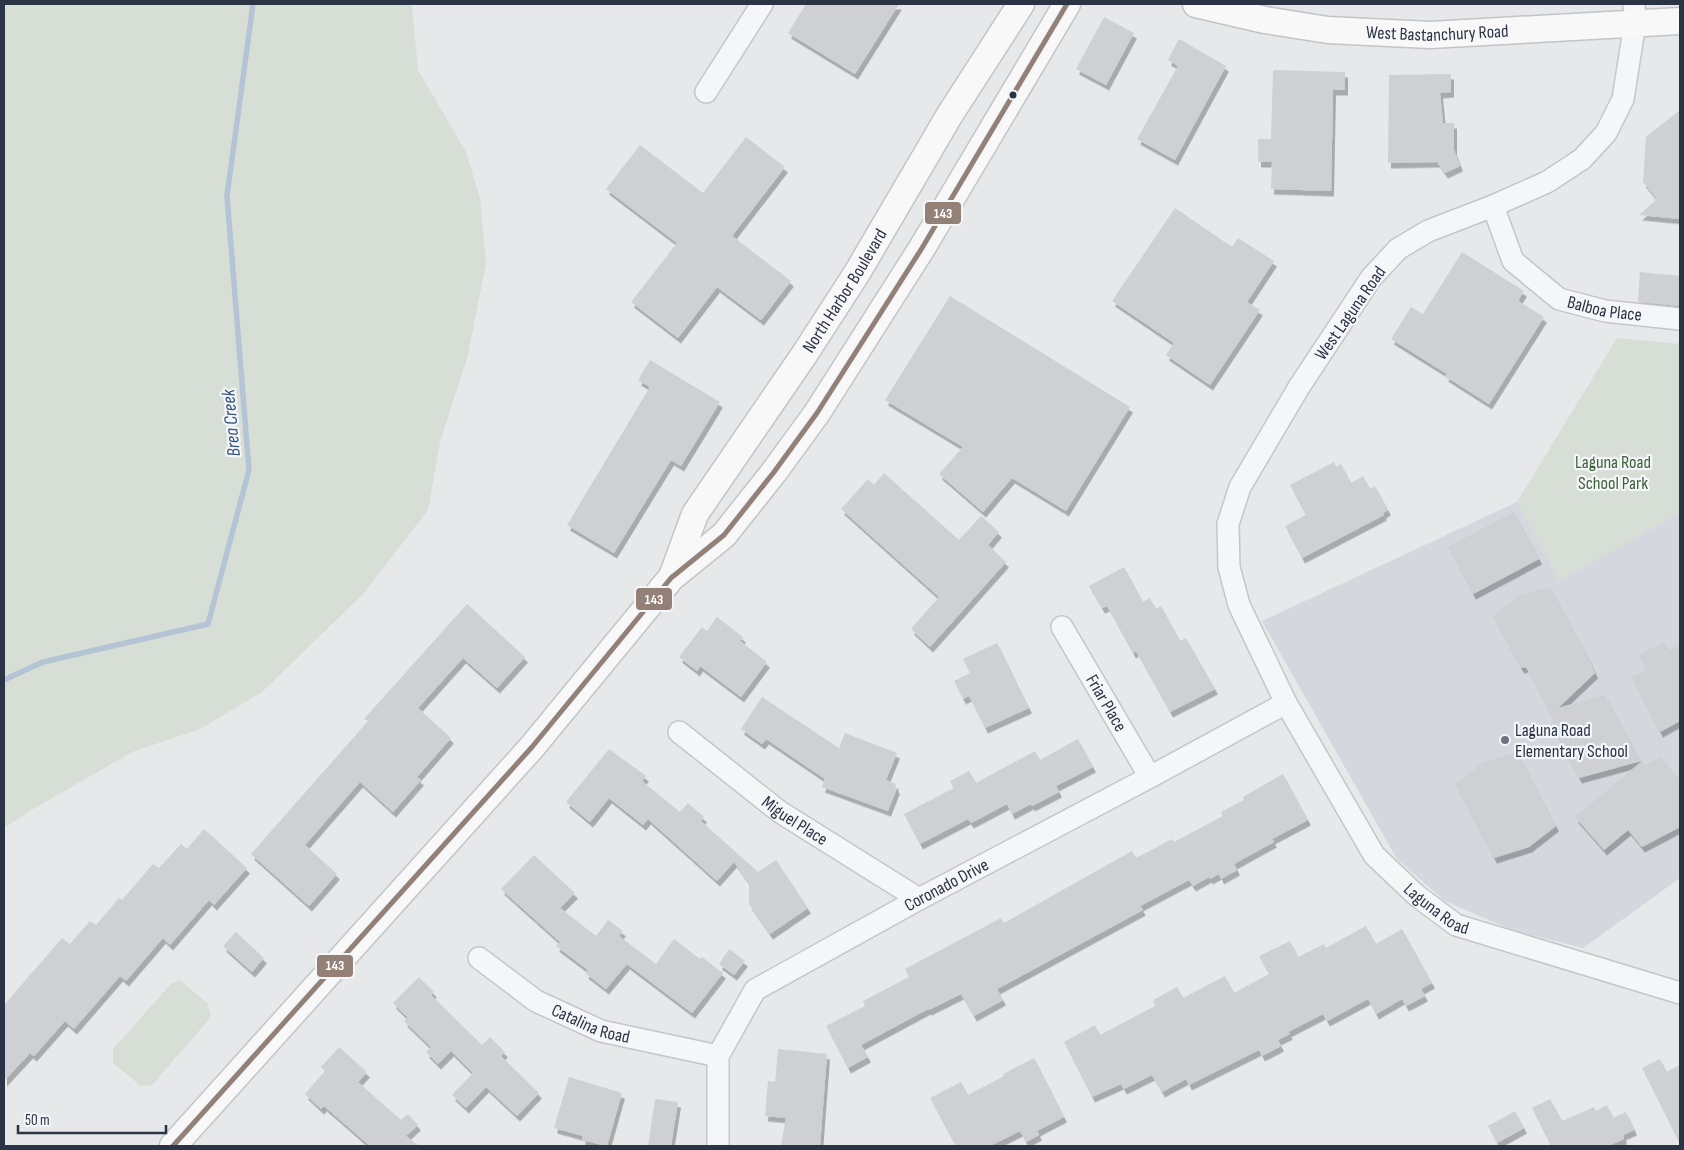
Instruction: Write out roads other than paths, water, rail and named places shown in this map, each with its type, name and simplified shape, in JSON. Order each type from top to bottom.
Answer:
[{"type":"main road","name":"North Harbor Boulevard","points":[[671,578],[695,514],[804,355],[851,281],[949,116],[1021,4]]},
{"type":"main road","name":"North Harbor Boulevard","points":[[172,1146],[532,747],[671,578],[724,535],[774,472],[817,412],[922,248],[1066,4]]},
{"type":"main road","name":"West Bastanchury Road","points":[[1196,4],[1274,21],[1328,30],[1377,33],[1448,35],[1634,13],[1680,21]]},
{"type":"street","points":[[706,92],[762,4]]},
{"type":"street","name":"West Laguna Road","points":[[1286,703],[1239,605],[1229,567],[1228,524],[1240,487],[1299,387],[1371,278],[1398,248],[1428,231],[1493,206],[1547,182],[1582,159],[1606,133],[1623,99],[1634,13]]},
{"type":"street","name":"Balboa Place","points":[[1493,206],[1513,261],[1559,299],[1605,311],[1680,319]]},
{"type":"street","name":"Friar Place","points":[[1062,627],[1150,777]]},
{"type":"street","name":"Coronado Drive","points":[[718,1146],[718,1056],[755,990],[919,898],[1150,777],[1286,703]]},
{"type":"street","name":"Laguna Road","points":[[1286,703],[1374,856],[1416,895],[1456,925],[1680,993]]},
{"type":"street","name":"Miguel Place","points":[[679,732],[780,812],[919,898]]},
{"type":"street","name":"Catalina Road","points":[[479,958],[536,1001],[601,1031],[718,1056]]},
{"type":"waterway","name":"Brea Creek","points":[[4,680],[43,662],[208,624],[249,470],[227,196],[253,4]]},
{"type":"place","name":"Laguna Road Elementary School","points":[[1505,740]]},
{"type":"park label","name":"Laguna Road School Park","points":[[1613,472]]}]
